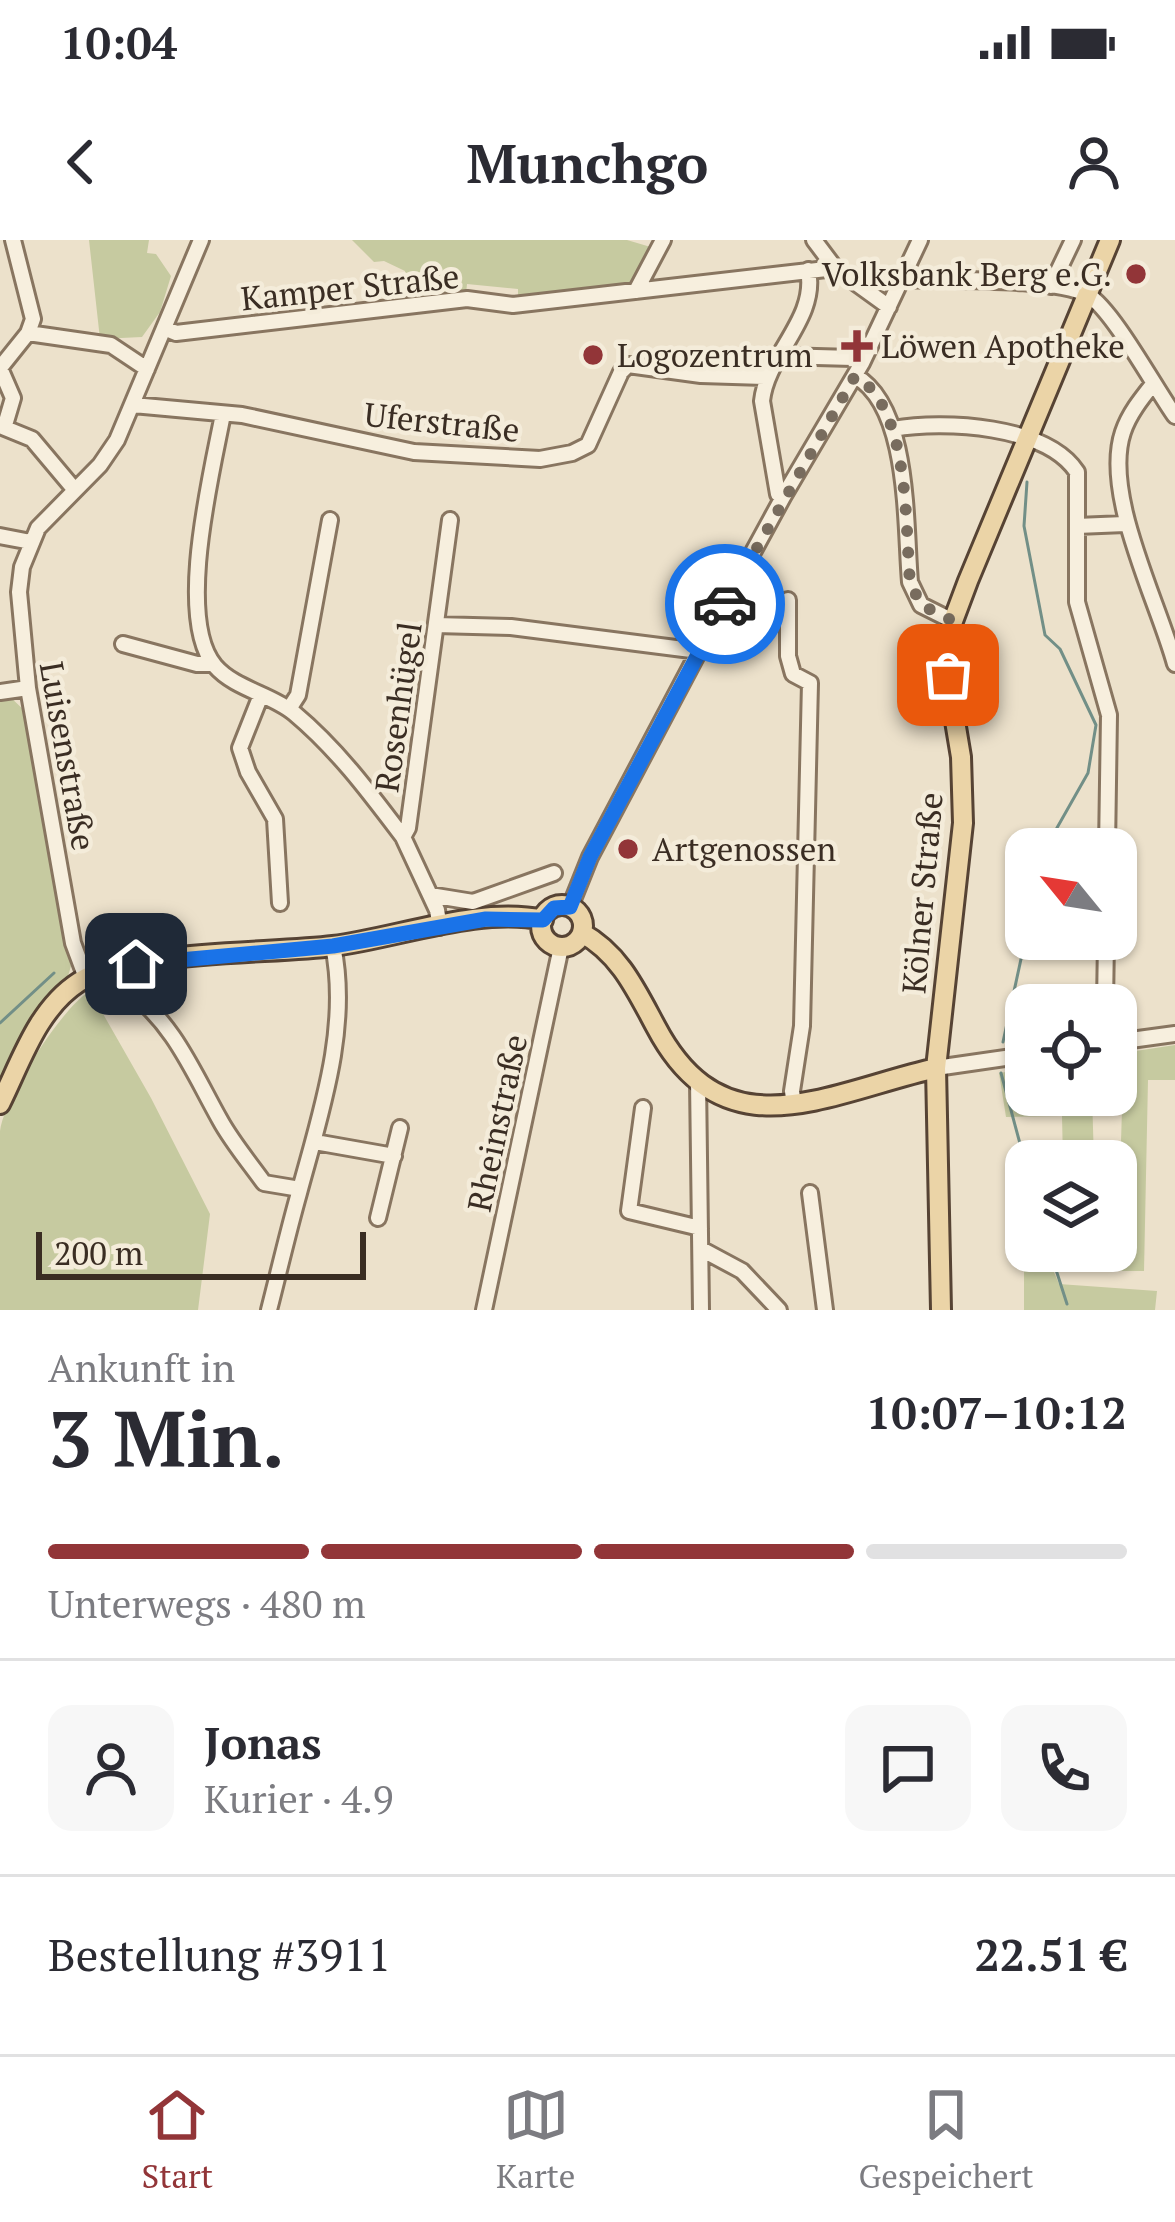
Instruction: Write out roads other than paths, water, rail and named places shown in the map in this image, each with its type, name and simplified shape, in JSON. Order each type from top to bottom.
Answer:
[{"type":"main road","name":"Kölner Straße","points":[[941,1310],[936,1067],[963,823],[961,757],[948,675],[953,621],[1110,240]]},
{"type":"main road","points":[[570,907],[581,918],[581,933],[573,944],[560,947],[545,938],[543,920],[554,908],[570,907]]},
{"type":"main road","points":[[0,1104],[46,1014],[86,978],[136,964],[333,946],[503,917],[543,920]]},
{"type":"main road","points":[[581,933],[615,958],[630,978],[670,1054],[698,1081],[733,1102],[758,1107],[794,1105],[936,1067]]},
{"type":"street","points":[[13,240],[33,319],[28,333],[0,368],[13,398],[3,426],[32,439],[74,489]]},
{"type":"street","points":[[0,536],[31,542],[45,517],[110,452],[201,240]]},
{"type":"street","points":[[637,291],[663,240]]},
{"type":"street","points":[[814,240],[835,268],[889,307]]},
{"type":"street","points":[[570,907],[590,857],[699,651],[859,369],[920,240]]},
{"type":"street","points":[[1052,286],[1073,240]]},
{"type":"street","name":"Kamper Straße","points":[[164,328],[176,334],[466,298],[513,305],[835,268]]},
{"type":"street","points":[[783,497],[778,494],[762,401],[767,377],[812,287],[808,270]]},
{"type":"street","points":[[903,279],[1052,286],[1086,294],[1103,310],[1175,416]]},
{"type":"street","points":[[28,333],[111,345],[148,369]]},
{"type":"street","points":[[780,356],[853,358],[882,399],[893,428],[910,582],[921,605],[953,621]]},
{"type":"street","name":"Uferstraße","points":[[133,404],[224,414],[414,452],[540,459],[572,454],[588,445],[628,365],[701,375],[767,377]]},
{"type":"street","points":[[1153,385],[1124,429],[1119,448],[1125,524],[1161,614],[1175,664]]},
{"type":"street","points":[[212,664],[197,622],[195,592],[224,414]]},
{"type":"street","points":[[893,428],[1015,432],[1069,460],[1077,472],[1077,602],[1109,716],[1107,828]]},
{"type":"street","points":[[289,709],[298,695],[330,520]]},
{"type":"street","name":"Rosenhügel","points":[[440,927],[403,837],[408,828],[450,520]]},
{"type":"street","points":[[1077,526],[1125,524]]},
{"type":"street","name":"Luisenstraße","points":[[31,542],[22,567],[18,607],[28,688],[73,944],[86,978]]},
{"type":"street","points":[[788,600],[788,656],[793,674],[810,682],[811,726],[802,1026],[794,1105]]},
{"type":"street","points":[[436,625],[511,628],[699,651]]},
{"type":"street","points":[[123,644],[212,664],[289,709],[334,750],[403,837]]},
{"type":"street","points":[[0,692],[28,688]]},
{"type":"street","points":[[260,694],[240,748],[275,820],[280,903]]},
{"type":"street","points":[[430,895],[473,902],[554,873]]},
{"type":"street","points":[[269,1310],[315,1142],[333,1053],[338,987],[333,946]]},
{"type":"street","name":"Rheinstraße","points":[[484,1310],[560,947]]},
{"type":"street","points":[[127,989],[179,1044],[221,1122],[264,1183],[300,1189]]},
{"type":"street","points":[[1137,1039],[1175,1034]]},
{"type":"street","points":[[936,1067],[1005,1057]]},
{"type":"street","points":[[698,1081],[701,1310]]},
{"type":"street","points":[[643,1108],[629,1211],[700,1228]]},
{"type":"street","points":[[378,1218],[400,1128]]},
{"type":"street","points":[[315,1142],[394,1156]]},
{"type":"street","points":[[810,1192],[825,1310]]},
{"type":"street","points":[[700,1249],[742,1271],[779,1310]]},
{"type":"waterway","points":[[1027,482],[1024,526],[1045,635],[1060,649],[1096,725],[1088,773],[1057,828]]},
{"type":"waterway","points":[[1003,1042],[1021,960]]},
{"type":"waterway","points":[[0,1023],[54,973]]},
{"type":"waterway","points":[[1001,1073],[1019,1140]]},
{"type":"waterway","points":[[1057,1272],[1067,1304]]},
{"type":"place","name":"Volksbank Berg e.G.","points":[[1136,274]]},
{"type":"place","name":"Löwen Apotheke","points":[[857,346]]},
{"type":"place","name":"Logozentrum","points":[[593,355]]},
{"type":"place","name":"Artgenossen","points":[[628,849]]}]
